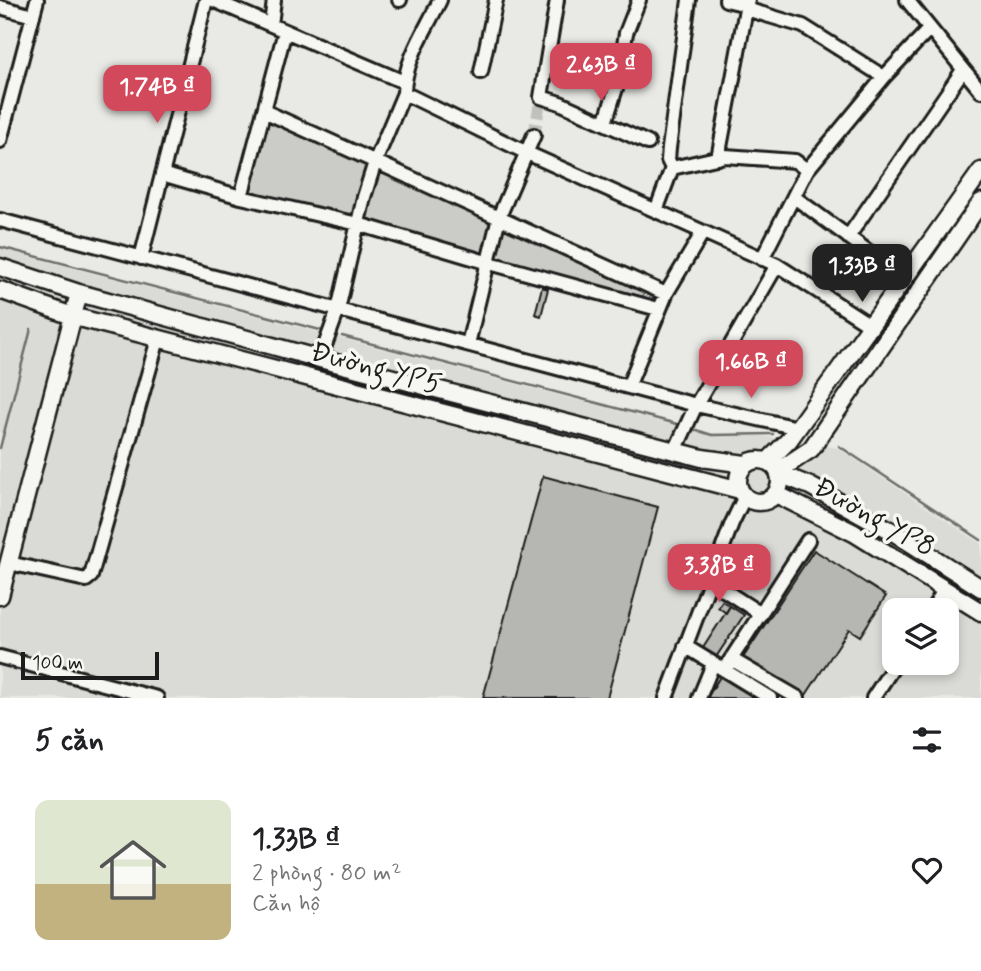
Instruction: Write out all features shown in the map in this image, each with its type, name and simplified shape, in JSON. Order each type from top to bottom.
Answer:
[{"type":"main road","points":[[775,469],[757,459],[746,464],[739,474],[743,493],[751,500],[761,502],[776,495],[780,486],[775,469],[784,446],[981,171]]},
{"type":"main road","points":[[775,469],[811,449],[981,202]]},
{"type":"main road","points":[[1,292],[3,268]]},
{"type":"main road","name":"Đường YP5","points":[[3,268],[79,293],[320,359],[675,451],[746,464]]},
{"type":"main road","name":"Đường YP5","points":[[1,292],[72,316],[743,493]]},
{"type":"main road","points":[[0,596],[79,293]]},
{"type":"main road","points":[[314,380],[320,359]]},
{"type":"main road","name":"Đường YP8","points":[[775,469],[890,530],[981,588]]},
{"type":"main road","name":"Đường YP8","points":[[776,495],[854,533],[981,612]]},
{"type":"street","points":[[1,135],[37,0]]},
{"type":"street","points":[[141,258],[206,0]]},
{"type":"street","points":[[271,25],[274,0]]},
{"type":"street","points":[[320,359],[338,310],[374,162],[416,51],[440,0]]},
{"type":"street","points":[[481,72],[496,0]]},
{"type":"street","points":[[557,0],[541,97],[648,143]]},
{"type":"street","points":[[605,123],[618,82],[626,33],[639,0]]},
{"type":"street","points":[[656,211],[672,168],[668,160],[669,148],[689,0]]},
{"type":"street","points":[[726,0],[803,26],[884,77]]},
{"type":"street","points":[[907,0],[981,92]]},
{"type":"street","points":[[217,1],[404,87],[527,153],[777,265],[870,325]]},
{"type":"street","points":[[718,158],[747,5]]},
{"type":"street","points":[[0,7],[33,16]]},
{"type":"street","points":[[762,259],[807,170],[884,77],[930,28]]},
{"type":"street","points":[[241,197],[285,31]]},
{"type":"street","points":[[848,237],[963,70]]},
{"type":"street","points":[[264,111],[666,294]]},
{"type":"street","points":[[468,344],[499,217],[534,135]]},
{"type":"street","points":[[672,168],[725,156],[795,161],[807,170]]},
{"type":"street","points":[[162,174],[241,197],[358,224],[659,309]]},
{"type":"street","points":[[794,197],[884,263]]},
{"type":"street","points":[[0,220],[696,405],[798,428]]},
{"type":"street","points":[[628,387],[666,294],[703,232]]},
{"type":"street","points":[[675,451],[696,405],[777,265]]},
{"type":"street","points":[[9,563],[86,580],[91,576],[158,338]]},
{"type":"street","points":[[666,698],[743,493]]},
{"type":"street","points":[[699,698],[761,614],[808,540]]},
{"type":"street","points":[[710,581],[761,614]]},
{"type":"street","points":[[940,598],[946,589]]},
{"type":"street","points":[[685,646],[798,698]]},
{"type":"street","points":[[0,657],[157,698]]},
{"type":"street","points":[[723,664],[770,698]]},
{"type":"street","points":[[873,698],[888,675]]},
{"type":"shaded area","points":[[270,121],[645,291],[642,299],[253,196],[248,190],[264,125]]},
{"type":"shaded area","points":[[0,249],[665,423],[711,433],[762,436],[838,448],[981,544],[981,698],[0,698]]},
{"type":"building","points":[[542,287],[548,289],[541,316],[535,314]]},
{"type":"building","points":[[543,476],[658,507],[607,698],[483,698]]},
{"type":"building","points":[[814,550],[886,596],[882,598],[860,636],[849,629],[804,698],[791,698],[739,664]]},
{"type":"building","points":[[722,601],[730,606],[726,613],[718,607]]},
{"type":"building","points":[[730,606],[744,615],[716,657],[703,648]]},
{"type":"building","points":[[721,675],[757,698],[707,698]]},
{"type":"waterway","points":[[0,247],[320,330]]},
{"type":"waterway","points":[[0,448],[31,329]]},
{"type":"waterway","points":[[342,336],[677,424]]},
{"type":"waterway","points":[[693,429],[712,435],[773,434]]},
{"type":"waterway","points":[[839,446],[981,540]]},
{"type":"tunnel","points":[[534,135],[541,97]]}]
